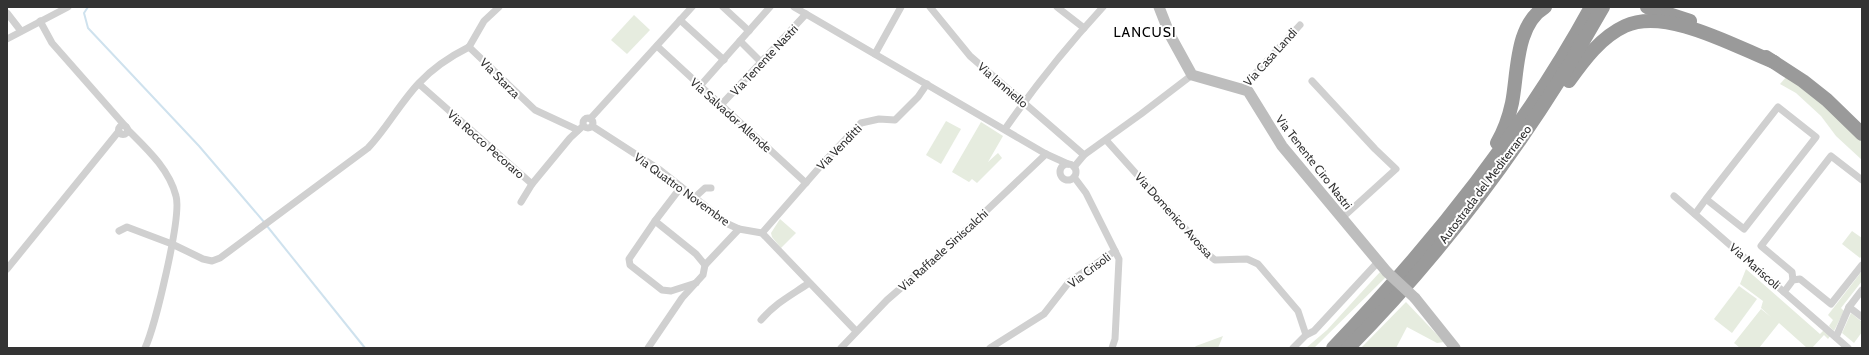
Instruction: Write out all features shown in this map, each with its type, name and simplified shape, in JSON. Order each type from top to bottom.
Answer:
[{"type":"highway","points":[[1376,303],[1387,283],[1463,190],[1497,142],[1508,119],[1512,103],[1520,46],[1529,24],[1545,7]]},
{"type":"highway","points":[[1543,86],[1550,67],[1585,7]]},
{"type":"highway","points":[[1543,86],[1572,41],[1591,7]]},
{"type":"highway","name":"Autostrada del Mediterraneo","points":[[1348,348],[1383,312],[1460,221],[1506,160],[1557,84],[1603,7]]},
{"type":"highway","points":[[1647,7],[1702,25],[1738,40],[1761,53],[1803,81],[1827,100],[1862,134]]},
{"type":"highway","points":[[1506,160],[1531,132],[1578,69],[1601,42],[1626,25],[1646,22],[1688,28],[1734,44],[1774,62]]},
{"type":"highway","name":"Autostrada del Mediterraneo","points":[[1333,348],[1376,303],[1473,188],[1519,124],[1543,86]]},
{"type":"street","points":[[7,39],[68,7]]},
{"type":"street","points":[[119,231],[127,227],[172,244],[203,259],[212,261],[230,252],[368,148],[419,84],[434,69],[455,54],[469,47],[484,21],[499,7]]},
{"type":"street","points":[[591,122],[618,86],[692,7]]},
{"type":"street","points":[[723,7],[749,31]]},
{"type":"street","points":[[700,86],[770,7]]},
{"type":"street","points":[[794,7],[1046,154],[1071,165],[1076,173],[1074,177],[1070,180],[1064,179],[1060,176],[1060,170],[1046,154]]},
{"type":"street","points":[[875,54],[901,7]]},
{"type":"street","name":"Via Ianniello","points":[[930,7],[970,56],[1084,155]]},
{"type":"street","points":[[1057,7],[1084,28]]},
{"type":"street","points":[[1005,129],[1024,102],[1084,28],[1104,7]]},
{"type":"street","points":[[1060,170],[1063,166],[1071,165],[1106,140],[1192,75],[1170,34],[1158,7]]},
{"type":"street","points":[[7,13],[21,31]]},
{"type":"street","name":"Via Tenente Nastri","points":[[721,106],[806,14]]},
{"type":"street","points":[[680,20],[724,60]]},
{"type":"street","points":[[40,21],[52,43],[109,108],[123,131],[142,144],[168,176],[176,197],[172,244],[153,324],[145,348]]},
{"type":"street","name":"Via Casa Landi","points":[[1241,89],[1300,25]]},
{"type":"street","points":[[740,41],[761,62]]},
{"type":"street","name":"Via Salvador Allende","points":[[657,46],[806,183]]},
{"type":"street","name":"Via Starza","points":[[469,47],[534,110],[581,128]]},
{"type":"street","name":"Via Tenente Ciro Nastri","points":[[1192,75],[1248,91],[1282,146],[1378,262],[1415,298],[1455,348]]},
{"type":"street","points":[[1312,81],[1375,149],[1396,169],[1342,218]]},
{"type":"street","name":"Via Rocco Pecoraro","points":[[419,84],[532,184],[581,128],[583,121],[586,118],[591,122]]},
{"type":"street","name":"Via Venditti","points":[[762,233],[862,123],[879,119],[895,120],[918,97],[927,84]]},
{"type":"street","points":[[1695,214],[1778,107],[1816,136],[1744,229],[1706,200]]},
{"type":"street","name":"Via Quattro Novembre","points":[[591,122],[660,170],[728,224],[739,229],[762,233]]},
{"type":"street","points":[[7,269],[111,141],[123,131]]},
{"type":"street","name":"Via Domenico Avossa","points":[[1106,140],[1210,256],[1215,260],[1247,259],[1258,264],[1298,311],[1306,335]]},
{"type":"street","name":"Via Raffaele Siniscalchi","points":[[845,346],[856,331],[887,300],[946,249],[1046,154]]},
{"type":"street","points":[[1794,280],[1792,272],[1761,246],[1831,156],[1862,180]]},
{"type":"street","points":[[1074,177],[1086,193],[1119,259],[1114,339],[1112,348]]},
{"type":"street","points":[[521,202],[524,194],[532,184]]},
{"type":"street","points":[[681,188],[655,221],[629,259],[630,265],[662,290],[692,286]]},
{"type":"street","points":[[694,198],[705,188],[711,188]]},
{"type":"street","name":"Via Mariscoli","points":[[1674,196],[1848,348]]},
{"type":"street","points":[[655,221],[696,254],[706,265]]},
{"type":"street","points":[[648,348],[682,298],[704,275],[706,265],[739,229]]},
{"type":"street","points":[[762,233],[856,331]]},
{"type":"street","name":"Via Crisoli","points":[[990,348],[1044,314],[1069,282],[1115,251]]},
{"type":"street","points":[[1293,348],[1306,335],[1314,331],[1378,262]]},
{"type":"street","points":[[1784,292],[1794,280],[1800,278],[1831,304],[1862,265]]},
{"type":"street","points":[[761,320],[785,297],[794,294],[809,283]]},
{"type":"street","points":[[1836,337],[1849,307],[1862,290]]},
{"type":"street","points":[[1849,307],[1862,317]]},
{"type":"shaded area","points":[[634,15],[650,30],[627,54],[611,40]]},
{"type":"shaded area","points":[[1788,75],[1823,104],[1862,141],[1862,160],[1836,136],[1821,116],[1796,93],[1780,84]]},
{"type":"shaded area","points":[[946,121],[961,129],[941,164],[926,155]]},
{"type":"shaded area","points":[[981,122],[1003,136],[988,162],[998,153],[1002,158],[977,183],[972,179],[969,182],[952,172]]},
{"type":"shaded area","points":[[780,219],[796,233],[781,248],[772,237],[771,233]]},
{"type":"shaded area","points":[[1852,231],[1862,238],[1862,256],[1860,258],[1842,244]]},
{"type":"shaded area","points":[[1746,269],[1820,334],[1824,330],[1831,335],[1828,339],[1824,335],[1812,348],[1807,348],[1779,323],[1759,348],[1740,348],[1734,343],[1761,309],[1771,317],[1761,308],[1763,301],[1740,284]]},
{"type":"shaded area","points":[[1862,271],[1862,281],[1841,308],[1844,311],[1834,331],[1829,326],[1833,320],[1828,315]]},
{"type":"shaded area","points":[[1380,272],[1386,277],[1314,348],[1306,348],[1327,330]]},
{"type":"shaded area","points":[[1739,286],[1757,299],[1732,333],[1714,319]]},
{"type":"shaded area","points":[[1406,302],[1444,342],[1437,343],[1407,327],[1396,348],[1361,348]]},
{"type":"shaded area","points":[[1851,313],[1862,322],[1862,332],[1854,343],[1842,333]]},
{"type":"shaded area","points":[[1223,336],[1218,348],[1194,348],[1196,346]]},
{"type":"waterway","points":[[88,7],[84,13],[88,28],[199,146],[264,222]]},
{"type":"waterway","points":[[267,226],[365,348]]},
{"type":"district","name":"LANCUSI","points":[[1145,32]]}]
